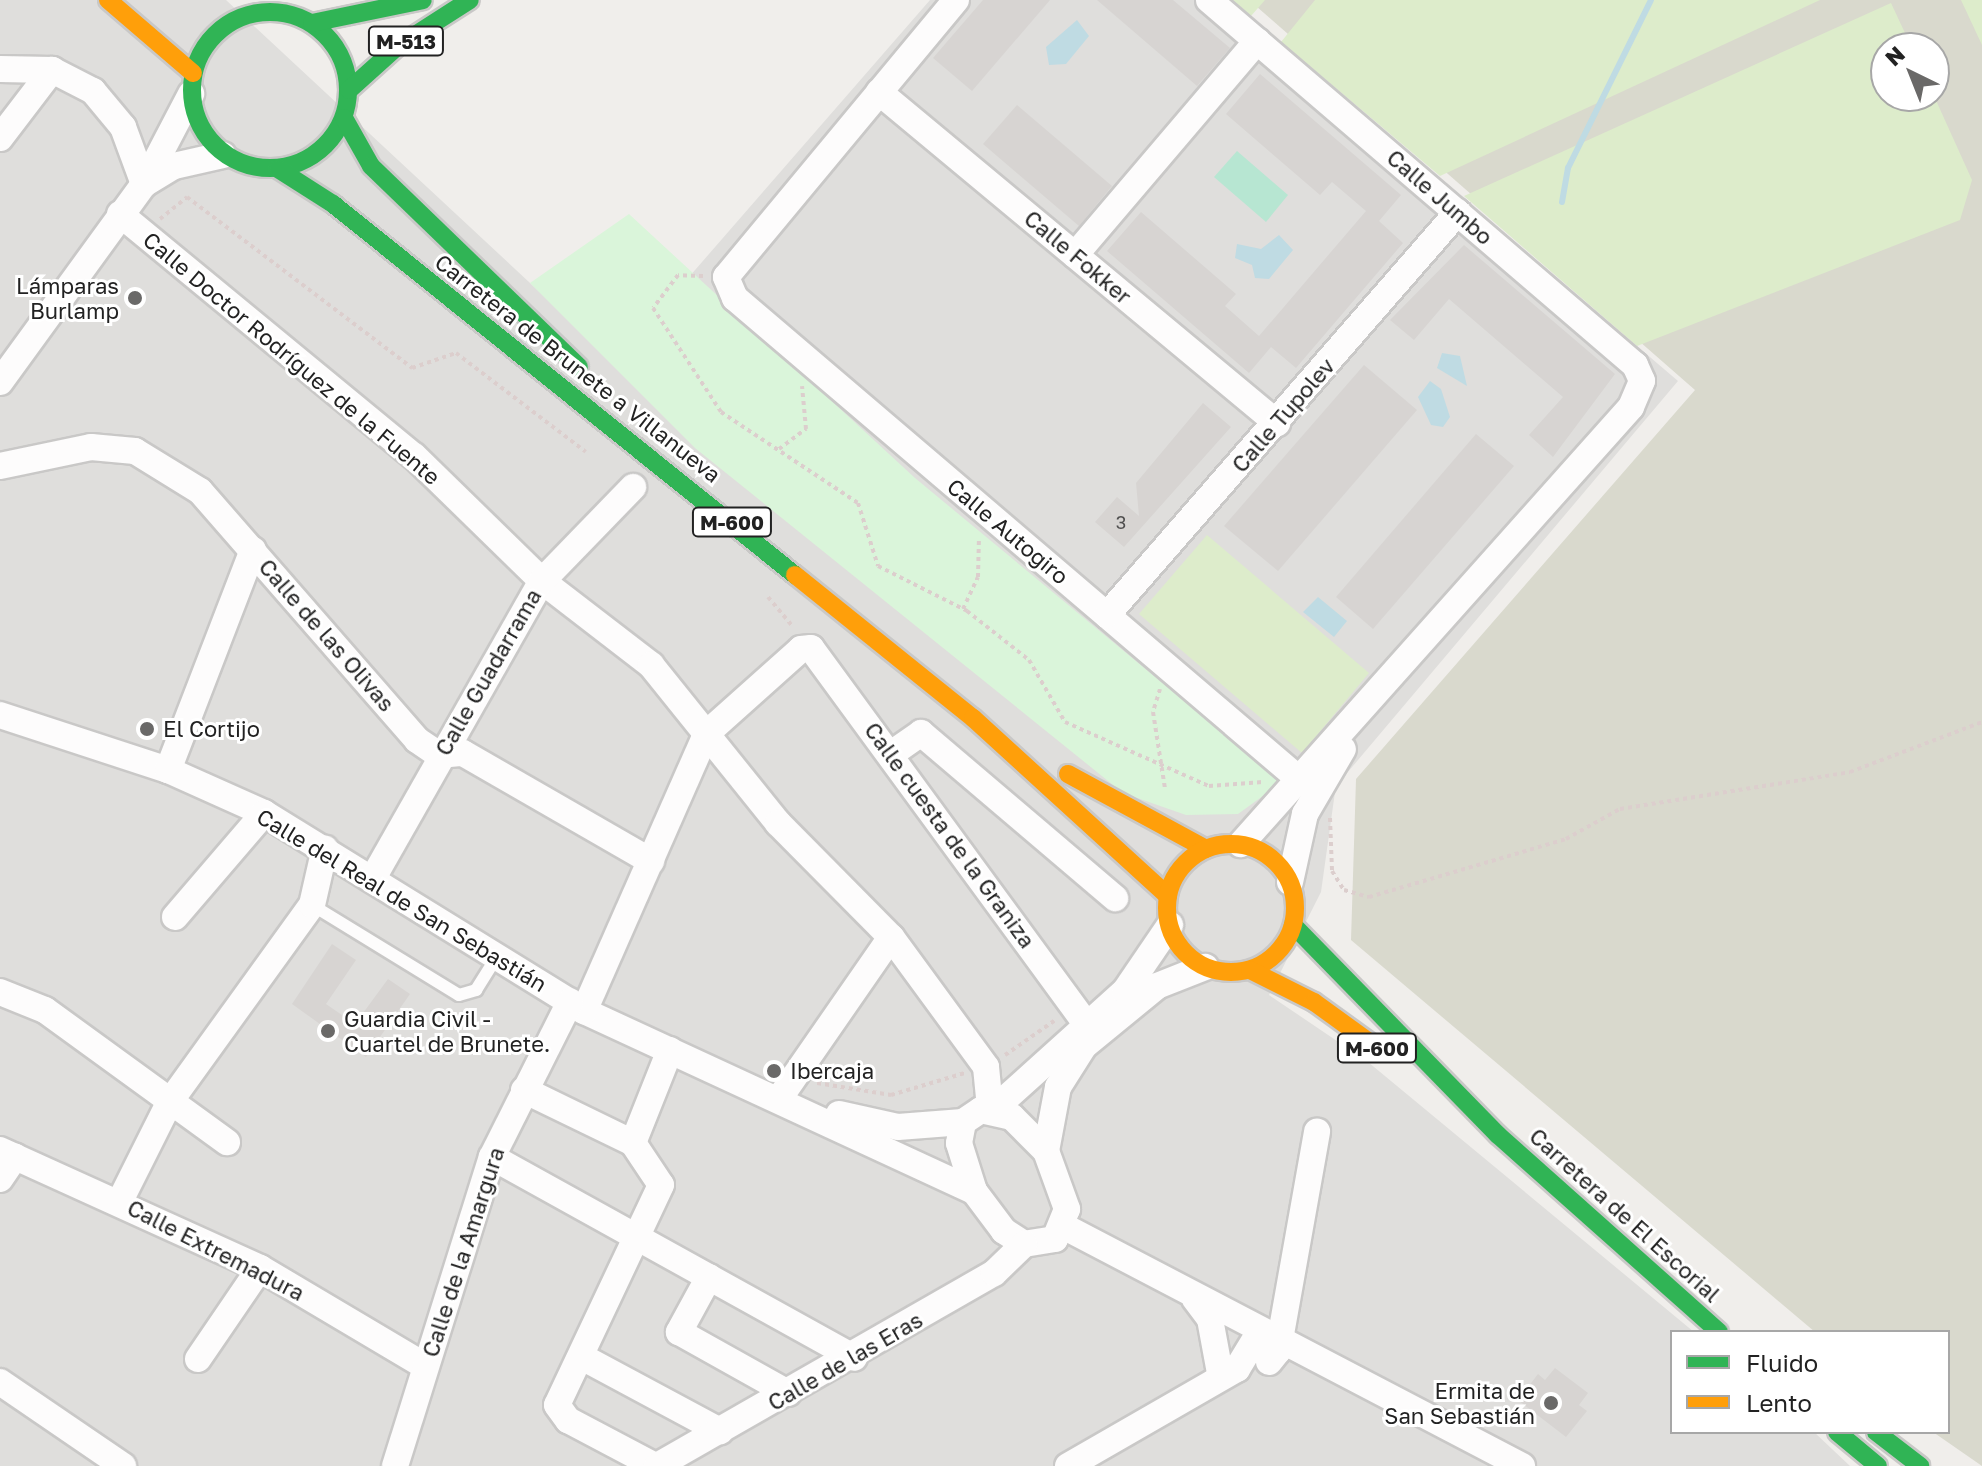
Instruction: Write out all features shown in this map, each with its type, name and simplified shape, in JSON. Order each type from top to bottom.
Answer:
[{"type":"main road","points":[[108,0],[192,84],[200,128],[223,155]]},
{"type":"main road","points":[[216,0],[253,13],[312,23],[339,52],[349,90],[344,118],[318,152],[278,169]]},
{"type":"main road","name":"M-513","points":[[312,23],[423,0]]},
{"type":"main road","name":"M-513","points":[[349,90],[398,46],[470,0]]},
{"type":"main road","points":[[192,84],[226,25],[253,13]]},
{"type":"main road","name":"Carretera de Brunete a Villanueva","points":[[344,118],[371,166],[596,383]]},
{"type":"main road","name":"M-600","points":[[223,155],[278,169]]},
{"type":"main road","name":"Carretera de Brunete a Villanueva","points":[[278,169],[345,214],[949,698],[1168,896]]},
{"type":"main road","name":"Carretera de Brunete a Villanueva","points":[[618,405],[981,711],[1054,766],[1206,849]]},
{"type":"main road","points":[[1205,967],[1177,942],[1170,925],[1168,896],[1188,860],[1206,849],[1241,844],[1261,851],[1290,882],[1293,925],[1285,944],[1250,970]]},
{"type":"main road","name":"Carretera de El Escorial","points":[[1293,925],[1498,1135],[1717,1330]]},
{"type":"main road","name":"M-600","points":[[1205,967],[1250,970]]},
{"type":"main road","name":"Carretera de El Escorial","points":[[1250,970],[1314,1002],[1498,1135]]},
{"type":"main road","points":[[1590,1215],[1739,1323]]},
{"type":"main road","points":[[1839,1434],[1878,1466]]},
{"type":"main road","points":[[1879,1434],[1920,1466]]},
{"type":"street","points":[[726,277],[956,0]]},
{"type":"street","name":"Calle Jumbo","points":[[1209,0],[1635,365],[1642,381],[1631,407],[1379,698]]},
{"type":"street","points":[[1075,255],[1257,41]]},
{"type":"street","points":[[0,69],[52,70],[93,91],[123,127],[144,184]]},
{"type":"street","points":[[0,138],[52,70]]},
{"type":"street","points":[[0,382],[144,184],[192,84]]},
{"type":"street","name":"Calle Fokker","points":[[879,92],[1277,423]]},
{"type":"street","points":[[144,184],[174,166],[223,155]]},
{"type":"street","name":"Calle Tupolev","points":[[1107,615],[1458,212]]},
{"type":"street","name":"Calle Doctor Rodríguez de la Fuente","points":[[120,214],[414,456],[542,581],[651,665],[778,823],[891,937],[986,1067]]},
{"type":"street","name":"Calle Autogiro","points":[[726,277],[735,298],[1295,775]]},
{"type":"street","name":"Calle de las Olivas","points":[[0,466],[91,447],[135,451],[200,491],[417,740],[439,755]]},
{"type":"street","name":"Calle Guadarrama","points":[[373,878],[439,755],[542,581],[633,487]]},
{"type":"street","points":[[168,770],[253,550]]},
{"type":"street","name":"Calle de la Amargura","points":[[395,1466],[492,1157],[524,1090],[577,1006],[651,861],[706,734],[801,649],[811,648]]},
{"type":"street","name":"Calle cuesta de la Graniza","points":[[811,648],[894,752],[1080,1016]]},
{"type":"street","points":[[1241,844],[1295,775],[1379,698]]},
{"type":"street","points":[[1290,882],[1305,814],[1379,698]]},
{"type":"street","name":"Calle del Real de San Sebastián","points":[[0,715],[168,770],[264,813],[577,1006],[788,1100],[974,1191]]},
{"type":"street","points":[[894,752],[921,733],[1115,898]]},
{"type":"street","points":[[439,755],[463,753],[651,861]]},
{"type":"street","points":[[175,917],[264,813]]},
{"type":"street","points":[[120,1201],[169,1103],[312,905],[325,848]]},
{"type":"street","points":[[986,1067],[992,1108],[1046,1151],[1064,1196],[1063,1226],[1055,1239],[1024,1244],[1004,1231],[974,1191],[959,1143],[963,1122],[992,1108],[1080,1016],[1148,965],[1170,925]]},
{"type":"street","points":[[788,1100],[891,937]]},
{"type":"street","points":[[1046,1151],[1058,1087],[1084,1046],[1157,986],[1205,967]]},
{"type":"street","points":[[0,992],[45,1010],[169,1103],[227,1142]]},
{"type":"street","points":[[633,1143],[670,1050]]},
{"type":"street","points":[[524,1090],[633,1143],[661,1185],[557,1405],[568,1420],[656,1466]]},
{"type":"street","name":"Calle del Real de San Sebastián","points":[[788,1100],[898,1127],[963,1122]]},
{"type":"street","points":[[1068,1466],[1228,1371],[1263,1340],[1317,1131]]},
{"type":"street","points":[[0,1179],[8,1153]]},
{"type":"street","name":"Calle Extremadura","points":[[8,1153],[120,1201],[260,1268],[425,1366]]},
{"type":"street","points":[[492,1157],[854,1358]]},
{"type":"street","points":[[1063,1226],[1193,1296],[1263,1340],[1316,1360],[1522,1466]]},
{"type":"street","name":"Calle de las Eras","points":[[656,1466],[854,1358],[994,1273],[1024,1244]]},
{"type":"street","points":[[198,1359],[260,1268]]},
{"type":"street","points":[[709,1277],[679,1332],[788,1393]]},
{"type":"street","points":[[1193,1296],[1210,1319],[1228,1371]]},
{"type":"street","points":[[582,1357],[720,1431]]},
{"type":"street","points":[[0,1382],[123,1466]]},
{"type":"lane","points":[[312,905],[459,995],[476,990],[497,956]]},
{"type":"path","points":[[143,233],[187,197],[412,368],[456,353],[595,458]]},
{"type":"path","points":[[726,277],[678,275],[653,308],[721,412],[858,503],[868,543],[886,573],[963,609],[1029,660],[1065,722],[1209,786],[1252,786],[1295,775]]},
{"type":"path","points":[[779,449],[806,429],[802,383],[817,367]]},
{"type":"path","points":[[963,609],[978,577],[975,541],[995,519]]},
{"type":"path","points":[[765,594],[811,648]]},
{"type":"path","points":[[1165,797],[1167,766],[1153,712],[1167,666]]},
{"type":"path","points":[[1331,812],[1332,871],[1344,890],[1369,897],[1566,839],[1620,809],[1850,772],[1982,722]]},
{"type":"path","points":[[788,1100],[817,1083],[891,1095],[986,1067],[1080,1016]]},
{"type":"shaded area","points":[[0,0],[226,0],[615,362],[930,0],[1232,0],[1678,381],[1347,773],[1335,792],[1321,892],[1269,995],[1368,1062],[1692,1330],[1670,1330],[1670,1434],[1816,1434],[1850,1466],[0,1466]]},
{"type":"shaded area","points":[[1249,0],[1982,0],[1982,1466],[1936,1434],[1950,1434],[1950,1330],[1813,1330],[1351,940],[1356,779],[1695,390]]},
{"type":"green space","points":[[1232,0],[1265,0],[1251,16]]},
{"type":"green space","points":[[1315,0],[1820,0],[1440,176],[1281,42]]},
{"type":"green space","points":[[1961,0],[1982,0],[1982,45]]},
{"type":"green space","points":[[1891,3],[1905,32],[1870,32],[1870,112],[1941,112],[1972,180],[1960,220],[1637,346],[1464,196]]},
{"type":"green space","points":[[1237,151],[1288,195],[1266,222],[1214,177]]},
{"type":"green space","points":[[629,214],[915,478],[1282,782],[1238,814],[1186,815],[1123,793],[695,448],[530,283]]},
{"type":"green space","points":[[1207,535],[1369,673],[1302,753],[1139,614]]},
{"type":"water","points":[[1077,20],[1089,36],[1066,64],[1049,65],[1046,47]]},
{"type":"water","points":[[1279,235],[1293,250],[1269,279],[1255,278],[1252,265],[1235,258],[1237,244],[1261,249]]},
{"type":"water","points":[[1442,353],[1460,356],[1467,386],[1437,368]]},
{"type":"water","points":[[1430,381],[1441,389],[1450,417],[1443,427],[1431,425],[1418,397]]},
{"type":"water","points":[[1318,597],[1347,621],[1334,637],[1303,612]]},
{"type":"building","points":[[983,0],[1050,0],[972,91],[933,58]]},
{"type":"building","points":[[1097,0],[1173,0],[1230,48],[1197,86]]},
{"type":"building","points":[[1260,74],[1401,195],[1379,221],[1403,243],[1296,368],[1271,347],[1249,373],[1107,251],[1141,212],[1236,294],[1225,306],[1259,336],[1366,211],[1332,182],[1320,195],[1226,114]]},
{"type":"building","points":[[1017,105],[1112,186],[1079,226],[983,144]]},
{"type":"building","points":[[1464,245],[1615,374],[1553,457],[1529,435],[1563,397],[1449,299],[1414,340],[1390,320]]},
{"type":"building","points":[[1364,365],[1417,410],[1278,571],[1224,526]]},
{"type":"building","points":[[1203,403],[1231,427],[1124,547],[1095,522],[1117,497],[1139,516],[1136,483]]},
{"type":"building","points":[[1476,434],[1514,466],[1373,629],[1336,597]]},
{"type":"building","points":[[332,944],[356,960],[326,1004],[355,1024],[388,979],[410,994],[366,1057],[292,1004]]},
{"type":"building","name":"Ermita de San Sebastián","points":[[1555,1368],[1588,1393],[1579,1405],[1587,1411],[1566,1437],[1518,1400],[1538,1374],[1545,1380]]},
{"type":"waterway","points":[[1562,202],[1568,168],[1651,0]]},
{"type":"traffic: fast","points":[[312,23],[423,0]]},
{"type":"traffic: fast","points":[[349,90],[398,46],[470,0]]},
{"type":"traffic: fast","points":[[270,12],[300,18],[325,35],[342,60],[348,90],[342,120],[325,145],[300,162],[270,168],[240,162],[215,145],[198,120],[192,90],[198,60],[215,35],[240,18],[270,12]]},
{"type":"traffic: fast","points":[[344,118],[371,166],[579,367]]},
{"type":"traffic: fast","points":[[278,169],[333,204],[795,575]]},
{"type":"traffic: fast","points":[[1293,925],[1498,1135],[1717,1330]]},
{"type":"traffic: fast","points":[[1839,1434],[1878,1466]]},
{"type":"traffic: fast","points":[[1879,1434],[1920,1466]]},
{"type":"traffic: slow","points":[[108,0],[193,73]]},
{"type":"traffic: slow","points":[[795,575],[973,718],[1168,896]]},
{"type":"traffic: slow","points":[[1068,774],[1206,849]]},
{"type":"traffic: slow","points":[[1231,844],[1255,849],[1276,863],[1290,884],[1295,908],[1290,932],[1276,953],[1255,967],[1231,972],[1207,967],[1186,953],[1172,932],[1167,908],[1172,884],[1186,863],[1207,849],[1231,844]]},
{"type":"traffic: slow","points":[[1250,970],[1314,1002],[1379,1049]]},
{"type":"place","name":"Lámparas Burlamp","points":[[135,298]]},
{"type":"place","name":"El Cortijo","points":[[147,729]]},
{"type":"place","name":"Guardia Civil - Cuartel de Brunete.","points":[[328,1031]]},
{"type":"place","name":"Ibercaja","points":[[774,1071]]},
{"type":"place","name":"Ermita de San Sebastián","points":[[1551,1403]]}]
